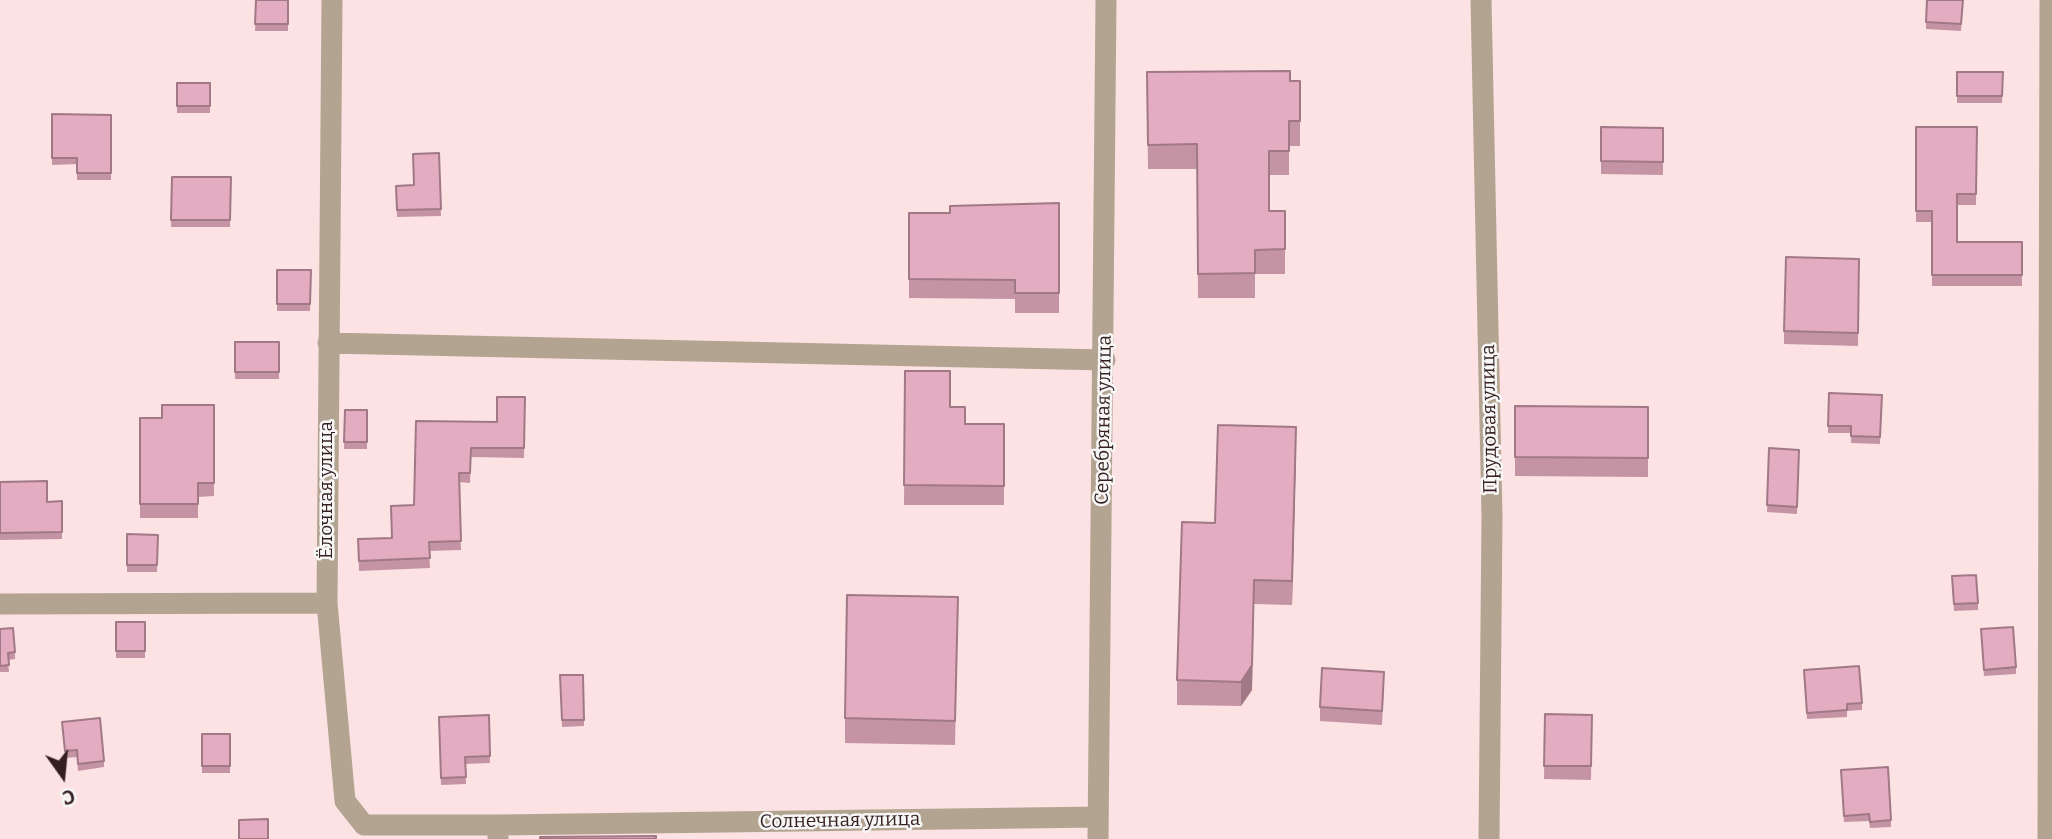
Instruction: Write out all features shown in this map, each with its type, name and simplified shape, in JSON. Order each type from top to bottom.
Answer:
[{"type":"street","name":"Ёлочная улица","points":[[332,0],[327,603],[345,801],[364,825],[498,832]]},
{"type":"street","name":"Серебряная улица","points":[[1098,839],[1105,360],[1106,0]]},
{"type":"street","name":"Прудовая улица","points":[[1481,0],[1492,517],[1489,839]]},
{"type":"street","points":[[2048,839],[2050,0]]},
{"type":"street","points":[[328,343],[1105,360]]},
{"type":"street","points":[[0,604],[327,603]]},
{"type":"street","name":"Солнечная улица","points":[[498,832],[1098,817]]},
{"type":"building","points":[[256,0],[288,0],[288,24],[255,24]]},
{"type":"building","points":[[1927,0],[1963,0],[1961,24],[1926,22]]},
{"type":"building","points":[[1290,71],[1290,81],[1300,81],[1300,121],[1289,121],[1289,151],[1269,151],[1269,211],[1285,211],[1285,249],[1255,250],[1255,273],[1198,274],[1197,144],[1148,145],[1147,72]]},
{"type":"building","points":[[1957,72],[2003,72],[2002,96],[1957,96]]},
{"type":"building","points":[[177,83],[210,83],[210,106],[177,106]]},
{"type":"building","points":[[52,114],[111,115],[111,173],[77,173],[77,158],[52,158]]},
{"type":"building","points":[[1601,127],[1663,128],[1663,162],[1601,161]]},
{"type":"building","points":[[1916,127],[1977,127],[1976,194],[1957,194],[1957,242],[2022,242],[2022,275],[1932,275],[1932,211],[1916,211]]},
{"type":"building","points":[[439,153],[441,209],[397,210],[396,186],[414,185],[413,154]]},
{"type":"building","points":[[172,177],[231,177],[230,220],[171,220]]},
{"type":"building","points":[[1059,203],[1059,293],[1015,293],[1015,280],[909,279],[909,213],[950,213],[950,206]]},
{"type":"building","points":[[1786,257],[1859,259],[1858,333],[1784,331]]},
{"type":"building","points":[[277,270],[311,270],[310,304],[277,304]]},
{"type":"building","points":[[235,342],[279,342],[279,372],[235,372]]},
{"type":"building","points":[[905,371],[950,371],[950,407],[965,407],[965,424],[1004,424],[1004,486],[904,485]]},
{"type":"building","points":[[1829,393],[1882,395],[1880,437],[1851,436],[1851,426],[1828,426]]},
{"type":"building","points":[[497,397],[525,397],[524,448],[471,448],[470,473],[459,473],[461,541],[429,542],[430,558],[359,561],[358,539],[392,538],[391,506],[414,505],[416,421],[497,422]]},
{"type":"building","points":[[162,405],[214,405],[214,483],[198,483],[198,504],[140,504],[140,418],[162,418]]},
{"type":"building","points":[[1515,406],[1648,407],[1648,458],[1515,457]]},
{"type":"building","points":[[345,410],[367,410],[367,442],[344,442]]},
{"type":"building","points":[[1218,425],[1296,427],[1292,581],[1254,580],[1252,665],[1241,682],[1177,680],[1182,522],[1215,523]]},
{"type":"building","points":[[1769,448],[1799,450],[1797,507],[1767,505]]},
{"type":"building","points":[[47,481],[47,502],[62,501],[62,532],[0,533],[0,482]]},
{"type":"building","points":[[127,534],[158,535],[157,565],[127,565]]},
{"type":"building","points":[[1976,575],[1978,603],[1954,604],[1952,576]]},
{"type":"building","points":[[847,595],[958,597],[955,721],[845,718]]},
{"type":"building","points":[[116,622],[145,622],[145,651],[116,651]]},
{"type":"building","points":[[2013,627],[2016,667],[1984,670],[1981,629]]},
{"type":"building","points":[[13,628],[15,652],[8,653],[9,665],[0,666],[0,629]]},
{"type":"building","points":[[1859,666],[1862,703],[1847,704],[1847,710],[1807,713],[1804,670]]},
{"type":"building","points":[[1322,668],[1384,672],[1382,711],[1320,707]]},
{"type":"building","points":[[560,675],[583,675],[584,720],[562,720]]},
{"type":"building","points":[[1545,714],[1592,715],[1591,766],[1544,766]]},
{"type":"building","points":[[489,715],[490,756],[465,757],[466,777],[441,778],[439,717]]},
{"type":"building","points":[[100,718],[104,761],[78,764],[77,750],[65,751],[62,722]]},
{"type":"building","points":[[202,734],[230,734],[230,766],[202,766]]},
{"type":"building","points":[[1888,767],[1891,820],[1870,822],[1869,814],[1844,816],[1841,770]]},
{"type":"building","points":[[268,819],[268,839],[239,839],[239,820]]},
{"type":"building","points":[[656,836],[656,839],[540,839],[540,837]]}]
